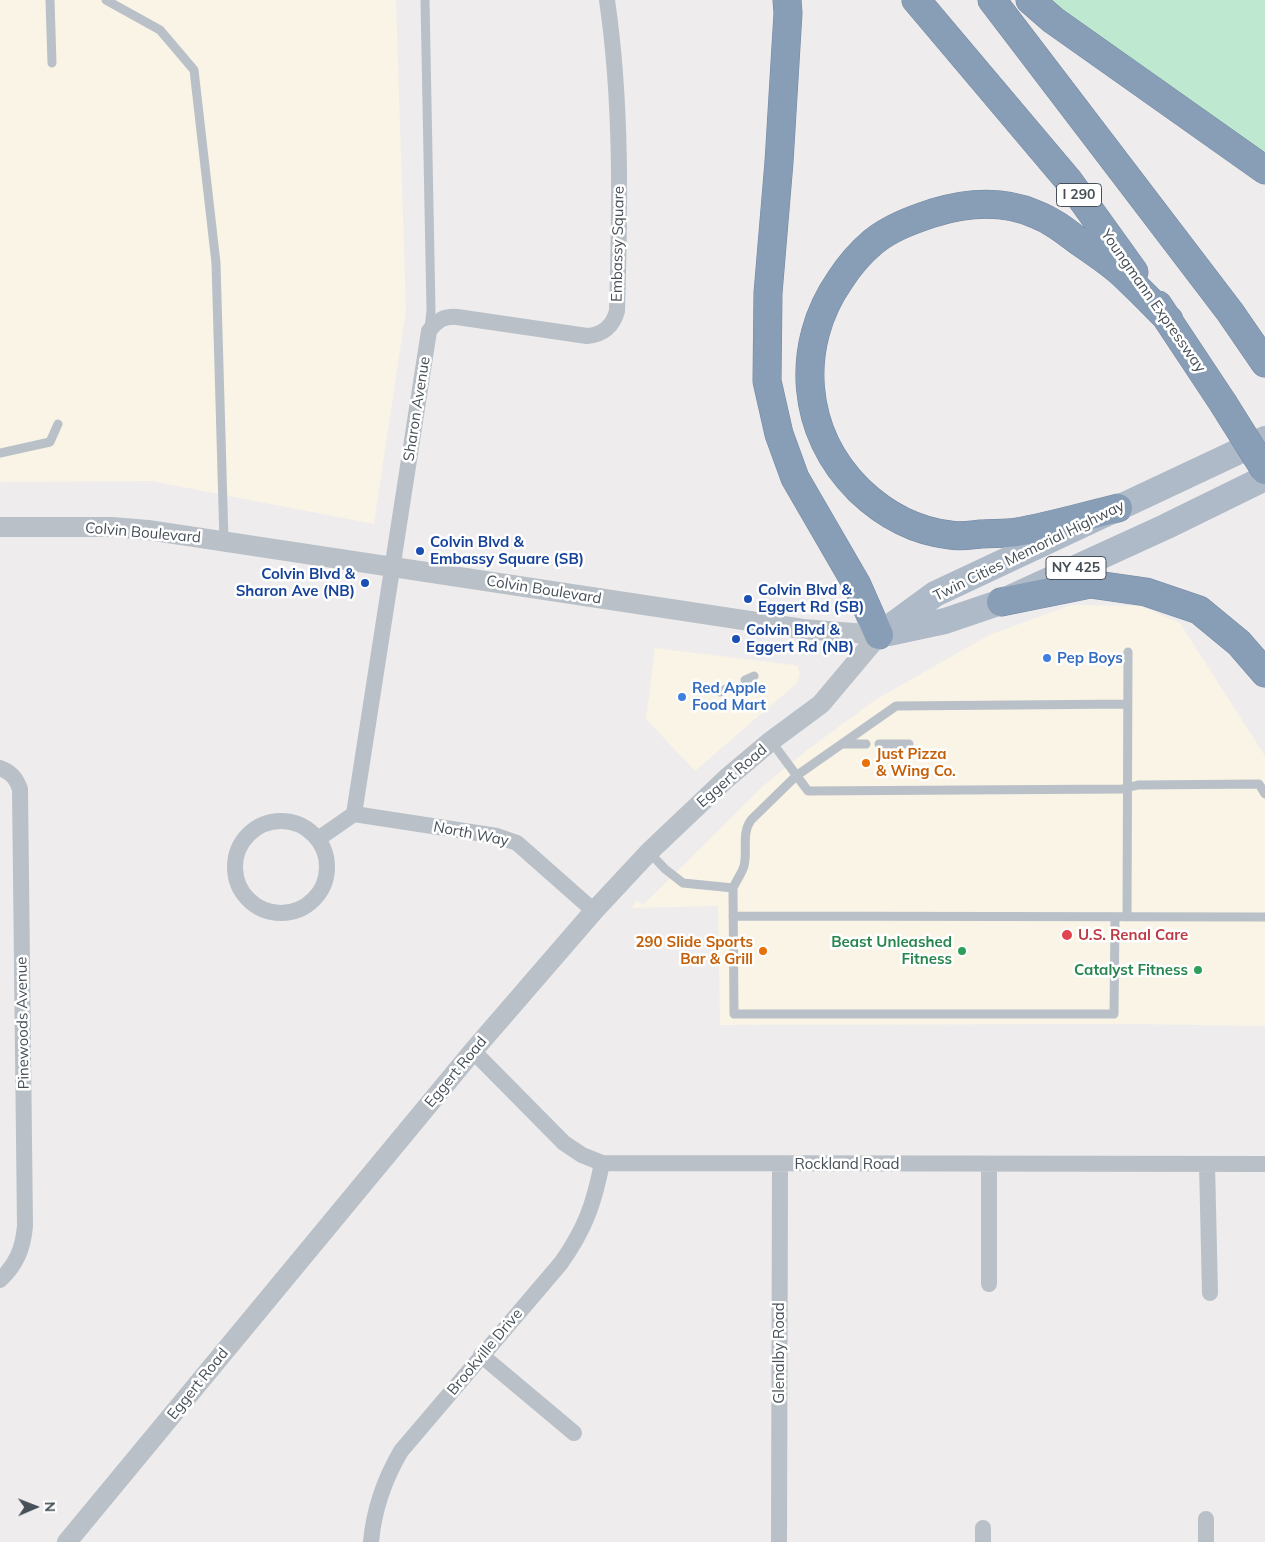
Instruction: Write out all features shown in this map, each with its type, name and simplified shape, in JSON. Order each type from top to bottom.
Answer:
[{"type":"highway","points":[[787,0],[788,13],[779,152],[768,293],[767,381],[779,434],[795,478],[857,585],[878,635]]},
{"type":"highway","name":"Youngmann Expressway","points":[[916,0],[1068,180],[1169,320],[1265,470]]},
{"type":"highway","points":[[992,0],[1230,312],[1265,363]]},
{"type":"highway","points":[[1030,0],[1053,20],[1265,170]]},
{"type":"highway","points":[[1118,508],[1016,532],[959,536],[919,529],[892,516],[870,500],[848,479],[834,458],[820,430],[812,401],[810,365],[813,339],[820,315],[831,292],[851,265],[873,242],[896,227],[919,218],[942,211],[987,204],[1010,206],[1035,214],[1058,226],[1116,269],[1169,320]]},
{"type":"highway","points":[[1001,602],[1090,584],[1146,592],[1198,610],[1239,643],[1265,673]]},
{"type":"main road","name":"Twin Cities Memorial Highway","points":[[878,635],[935,594],[1265,439]]},
{"type":"main road","name":"Twin Cities Memorial Highway","points":[[878,635],[945,621],[1001,602],[1165,527],[1265,478]]},
{"type":"street","name":"Embassy Square","points":[[429,331],[436,322],[443,318],[457,317],[595,336],[608,328],[615,318],[617,311],[619,208],[618,140],[607,0]]},
{"type":"street","name":"Sharon Avenue","points":[[354,814],[429,331]]},
{"type":"street","name":"Colvin Boulevard","points":[[0,527],[112,527],[148,530],[803,629],[878,635]]},
{"type":"street","name":"Eggert Road","points":[[68,1542],[472,1051],[594,911],[649,852],[708,796],[771,742],[821,704],[878,635]]},
{"type":"street","name":"Pinewoods Avenue","points":[[0,768],[10,772],[16,779],[20,789],[25,1216],[24,1242],[18,1258],[0,1280]]},
{"type":"street","points":[[318,839],[354,814]]},
{"type":"street","name":"North Way","points":[[354,814],[497,836],[517,843],[594,911]]},
{"type":"street","points":[[277,820],[288,821],[300,824],[310,830],[318,839],[324,849],[327,860],[327,872],[319,893],[312,902],[292,912],[280,914],[258,908],[249,901],[237,882],[234,870],[239,846],[254,828],[277,820]]},
{"type":"street","name":"Rockland Road","points":[[472,1051],[564,1143],[582,1155],[602,1163],[1265,1164]]},
{"type":"street","name":"Brookville Drive","points":[[371,1542],[374,1517],[380,1494],[397,1458],[561,1263],[576,1242],[588,1219],[596,1195],[602,1163]]},
{"type":"street","name":"Glenalby Road","points":[[779,1542],[780,1164]]},
{"type":"street","points":[[989,1164],[989,1284]]},
{"type":"street","points":[[1207,1164],[1210,1293]]},
{"type":"street","points":[[482,1355],[574,1433]]},
{"type":"street","points":[[1206,1519],[1206,1542]]},
{"type":"lane","points":[[50,0],[52,63]]},
{"type":"lane","points":[[106,0],[160,30],[194,70],[216,263],[224,540]]},
{"type":"lane","name":"Sharon Avenue","points":[[424,0],[431,311],[429,331]]},
{"type":"lane","points":[[0,453],[50,442],[58,424]]},
{"type":"lane","points":[[1127,917],[1128,652]]},
{"type":"lane","points":[[745,680],[754,676]]},
{"type":"lane","points":[[720,692],[730,687]]},
{"type":"lane","points":[[1115,917],[1114,1014],[734,1014],[733,888],[744,866],[746,826],[796,776],[896,706],[1128,704]]},
{"type":"lane","points":[[771,742],[808,791],[1122,790],[1138,785],[1259,784],[1265,794]]},
{"type":"lane","points":[[842,744],[866,744]]},
{"type":"lane","points":[[879,744],[909,744]]},
{"type":"lane","points":[[649,852],[665,869],[683,883],[733,888]]},
{"type":"lane","points":[[733,916],[1265,917]]},
{"type":"shaded area","points":[[0,0],[396,0],[406,310],[374,524],[151,481],[0,482]]},
{"type":"shaded area","points":[[1071,605],[1140,606],[1180,623],[1265,756],[1265,1026],[1129,1024],[720,1025],[718,906],[631,908],[637,900],[643,905],[763,786],[806,751],[875,700],[989,635]]},
{"type":"shaded area","points":[[655,648],[794,665],[798,667],[800,675],[797,683],[695,771],[646,719]]},
{"type":"green space","points":[[1045,0],[1265,0],[1265,155]]},
{"type":"place","name":"Colvin Blvd & Embassy Square (SB)","points":[[420,551]]},
{"type":"place","name":"Colvin Blvd & Sharon Ave (NB)","points":[[365,583]]},
{"type":"place","name":"Colvin Blvd & Eggert Rd (SB)","points":[[748,599]]},
{"type":"place","name":"Colvin Blvd & Eggert Rd (NB)","points":[[736,639]]},
{"type":"place","name":"Pep Boys","points":[[1047,658]]},
{"type":"place","name":"Red Apple Food Mart","points":[[682,697]]},
{"type":"place","name":"Just Pizza & Wing Co.","points":[[866,763]]},
{"type":"place","name":"U.S. Renal Care","points":[[1067,935]]},
{"type":"place","name":"290 Slide Sports Bar & Grill","points":[[763,951]]},
{"type":"place","name":"Beast Unleashed Fitness","points":[[962,951]]},
{"type":"place","name":"Catalyst Fitness","points":[[1198,970]]}]
